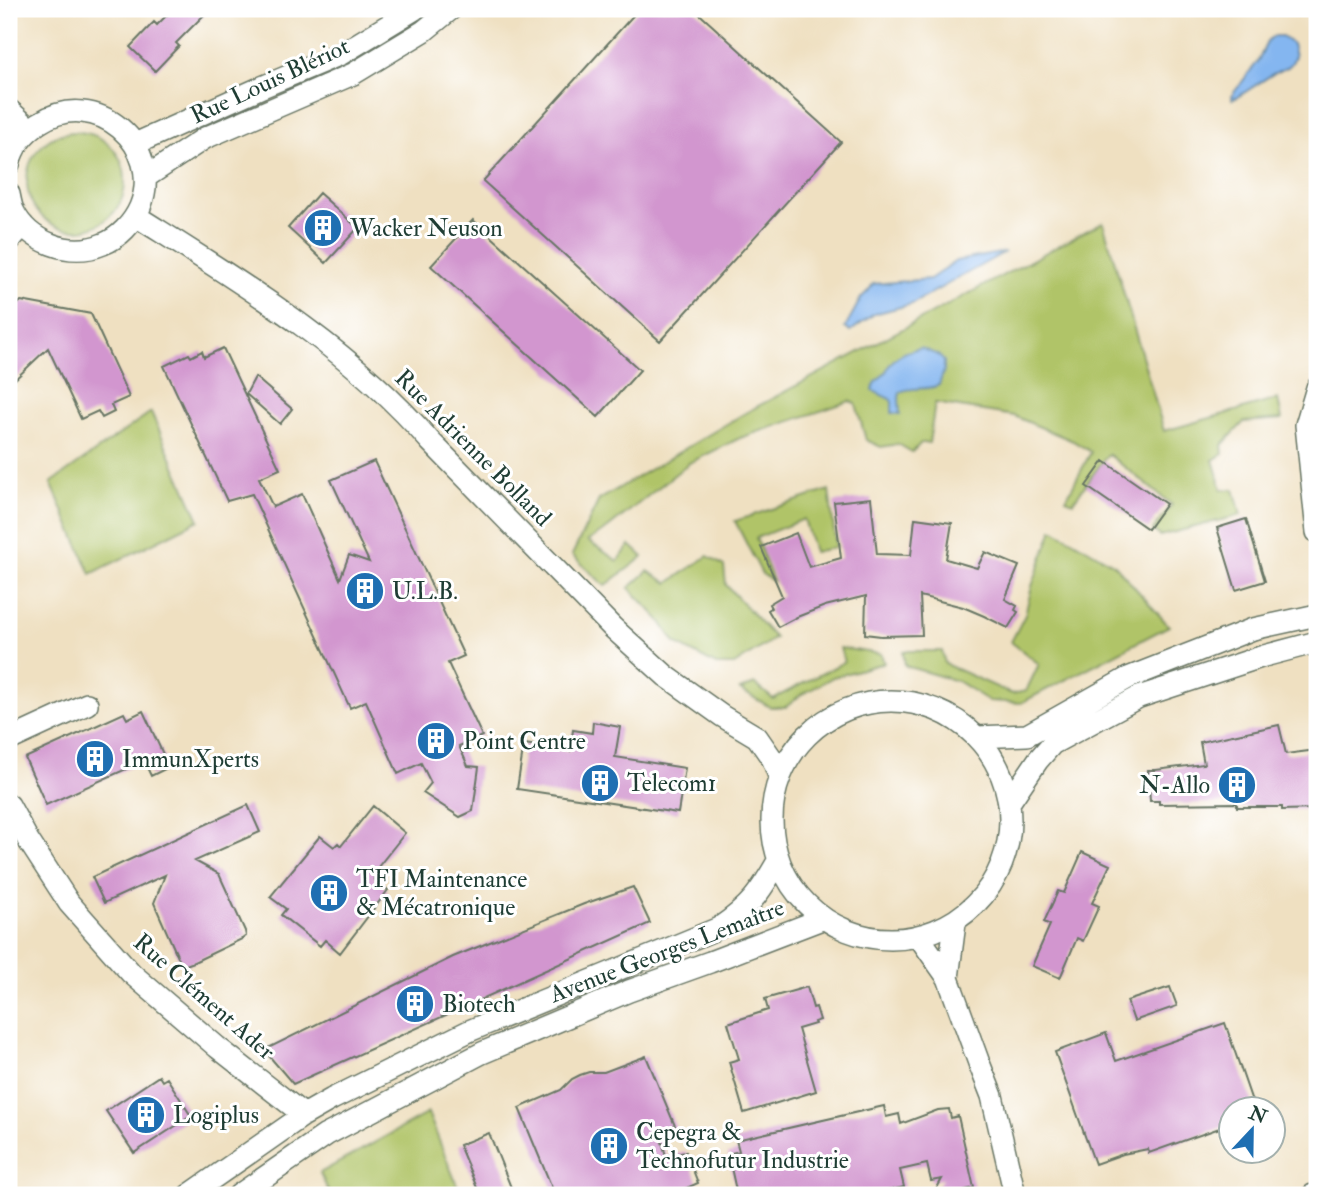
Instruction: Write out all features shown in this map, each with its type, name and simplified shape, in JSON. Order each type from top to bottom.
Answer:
[{"type":"street","name":"Rue Louis Blériot","points":[[135,144],[341,54],[415,9]]},
{"type":"street","name":"Rue Louis Blériot","points":[[146,177],[205,138],[353,74],[424,32],[451,9]]},
{"type":"street","points":[[9,110],[30,129]]},
{"type":"street","points":[[9,164],[15,147],[30,129],[47,118],[66,112],[86,112],[106,118],[122,129],[135,144],[143,160],[146,177],[144,197],[136,216],[122,233],[103,244],[82,250],[60,248],[16,233],[9,194]]},
{"type":"street","name":"Rue Adrienne Bolland","points":[[136,216],[324,341],[406,412],[430,441],[613,628],[666,676],[757,737],[773,760],[779,776]]},
{"type":"street","points":[[1317,388],[1307,425],[1317,532]]},
{"type":"street","points":[[977,737],[1027,735],[1128,678],[1252,629],[1317,615]]},
{"type":"street","points":[[1011,800],[1052,744],[1139,697],[1264,656],[1317,642]]},
{"type":"street","points":[[892,700],[937,709],[977,737],[1011,800],[1011,813],[1003,865],[988,891],[955,923],[919,937],[875,940],[822,919],[795,893],[778,861],[773,845],[771,814],[779,776],[801,741],[821,722],[853,706],[892,700]]},
{"type":"street","points":[[9,740],[87,704]]},
{"type":"street","name":"Rue Adrienne Bolland","points":[[757,737],[801,741]]},
{"type":"street","name":"Rue Clément Ader","points":[[9,804],[28,840],[69,903],[131,973],[217,1047],[304,1115]]},
{"type":"street","name":"Avenue Georges Lemaître","points":[[189,1195],[304,1115],[332,1099],[469,1031],[719,928],[741,913],[761,890],[778,861]]},
{"type":"street","name":"Avenue Georges Lemaître","points":[[239,1195],[326,1135],[482,1053],[629,991],[822,919]]},
{"type":"street","points":[[948,978],[955,923]]},
{"type":"street","points":[[919,937],[948,978],[992,1096],[1015,1195]]},
{"type":"green space","points":[[76,132],[95,136],[111,146],[121,162],[125,181],[121,200],[111,216],[95,226],[76,230],[57,226],[41,216],[31,200],[27,181],[31,162],[41,146],[57,136]]},
{"type":"green space","points":[[1103,222],[1164,431],[1278,399],[1282,419],[1244,422],[1222,445],[1223,454],[1213,460],[1222,490],[1234,489],[1241,515],[1160,536],[1153,530],[1172,505],[1108,454],[1073,502],[1066,499],[1091,452],[1073,441],[1014,416],[935,403],[929,443],[921,443],[912,452],[898,444],[881,447],[866,440],[856,404],[850,401],[740,438],[689,463],[588,541],[618,561],[630,545],[643,557],[605,586],[572,555],[599,500],[745,413]]},
{"type":"green space","points":[[151,412],[199,520],[91,574],[51,483]]},
{"type":"green space","points":[[829,490],[836,547],[814,552],[804,519],[756,538],[773,581],[762,574],[735,521]]},
{"type":"green space","points":[[1053,529],[1115,565],[1169,626],[1021,703],[989,701],[957,681],[905,666],[903,651],[942,651],[945,664],[1012,694],[1026,691],[1039,664],[1011,642],[1025,615],[1032,586]]},
{"type":"green space","points":[[708,556],[724,566],[726,585],[775,638],[734,665],[716,665],[675,643],[659,619],[629,588],[648,571],[668,583]]},
{"type":"green space","points":[[840,648],[881,654],[884,663],[833,677],[786,707],[770,707],[740,690],[755,684],[773,699],[844,662]]},
{"type":"green space","points":[[428,1113],[461,1195],[330,1195],[320,1173]]},
{"type":"water","points":[[1274,36],[1282,36],[1292,44],[1295,56],[1292,63],[1232,99],[1232,95],[1258,61],[1268,40]]},
{"type":"water","points":[[1005,252],[912,304],[874,314],[851,331],[845,328],[861,298],[873,284],[930,279],[956,261]]},
{"type":"water","points":[[921,348],[938,355],[944,361],[939,385],[900,392],[900,414],[892,413],[892,402],[873,391],[874,385],[897,357]]},
{"type":"building","points":[[173,9],[210,9],[176,43],[179,46],[155,71],[130,47],[154,22],[157,25]]},
{"type":"building","points":[[639,9],[694,9],[841,142],[660,341],[483,181]]},
{"type":"building","name":"Wacker Neuson","points":[[319,193],[358,228],[326,263],[288,228]]},
{"type":"building","points":[[473,220],[640,370],[598,417],[431,266]]},
{"type":"building","points":[[21,301],[91,314],[129,397],[111,405],[114,412],[102,418],[98,411],[81,419],[48,348],[9,385],[9,312]]},
{"type":"building","name":"U.L.B.","points":[[223,348],[280,469],[259,478],[273,507],[302,494],[340,579],[349,555],[369,562],[331,480],[374,461],[464,656],[448,663],[482,736],[459,746],[468,766],[479,767],[473,811],[460,817],[423,793],[431,783],[421,763],[398,774],[366,701],[350,708],[252,494],[227,501],[164,366],[189,354],[191,357],[202,351],[204,357]]},
{"type":"building","points":[[255,377],[292,409],[280,424],[246,394]]},
{"type":"building","points":[[1104,461],[1166,504],[1148,529],[1086,486]]},
{"type":"building","points":[[871,498],[877,554],[911,555],[915,518],[952,523],[946,559],[977,568],[985,552],[1019,566],[1005,599],[1017,606],[1015,610],[1018,612],[1008,628],[963,607],[920,596],[922,635],[865,634],[866,596],[825,606],[778,627],[768,610],[771,608],[769,604],[782,596],[761,547],[796,533],[809,567],[841,558],[834,502]]},
{"type":"building","points":[[1246,519],[1265,581],[1236,590],[1217,528]]},
{"type":"building","name":"ImmunXperts","points":[[143,711],[169,767],[151,776],[144,761],[46,805],[25,758],[124,713],[127,719]]},
{"type":"building","name":"Telecom1","points":[[593,722],[620,727],[615,757],[685,768],[678,813],[517,789],[524,744],[570,751],[573,730],[592,733]]},
{"type":"building","name":"N-Allo","points":[[1279,725],[1286,754],[1317,750],[1317,809],[1282,810],[1282,807],[1237,807],[1237,803],[1159,804],[1159,801],[1150,801],[1148,770],[1204,764],[1200,742]]},
{"type":"building","points":[[248,805],[260,832],[195,861],[219,874],[245,931],[246,936],[242,939],[186,965],[180,962],[154,903],[165,875],[104,903],[92,877]]},
{"type":"building","name":"TFI Maintenance & Mécatronique","points":[[373,806],[405,833],[374,872],[377,874],[374,879],[388,890],[340,953],[325,940],[320,946],[281,915],[286,909],[270,897],[320,836],[334,847],[338,843],[341,846]]},
{"type":"building","points":[[1082,852],[1110,865],[1092,903],[1099,906],[1083,941],[1077,938],[1060,978],[1032,966],[1050,925],[1044,922],[1058,891],[1064,893]]},
{"type":"building","name":"Biotech","points":[[633,887],[650,923],[293,1084],[264,1050],[453,957]]},
{"type":"building","points":[[807,987],[813,1008],[816,1007],[820,1020],[798,1029],[816,1091],[744,1113],[729,1062],[739,1059],[728,1023],[768,1010],[765,999]]},
{"type":"building","points":[[1170,987],[1177,1006],[1134,1021],[1127,1001]]},
{"type":"building","points":[[1225,1023],[1250,1096],[1218,1096],[1218,1129],[1149,1153],[1148,1149],[1123,1154],[1095,1164],[1055,1052],[1106,1033],[1116,1061]]},
{"type":"building","name":"Cepegra & Technofutur Industrie","points":[[646,1056],[678,1133],[661,1138],[666,1156],[686,1152],[698,1183],[671,1195],[555,1195],[519,1108],[561,1090],[580,1075],[604,1072]]},
{"type":"building","name":"Logiplus","points":[[159,1076],[162,1081],[167,1078],[191,1116],[134,1153],[106,1111]]},
{"type":"building","points":[[884,1106],[886,1117],[899,1114],[901,1124],[938,1110],[949,1109],[951,1118],[958,1116],[974,1188],[965,1190],[965,1195],[933,1195],[942,1179],[931,1181],[927,1164],[900,1170],[904,1187],[870,1195],[737,1195],[728,1154],[739,1151],[736,1140]]},
{"type":"building","points":[[489,1133],[514,1195],[480,1195],[459,1145]]},
{"type":"place","name":"Wacker Neuson","points":[[323,228]]},
{"type":"place","name":"U.L.B.","points":[[365,591]]},
{"type":"place","name":"Point Centre","points":[[436,741]]},
{"type":"place","name":"ImmunXperts","points":[[95,759]]},
{"type":"place","name":"Telecom1","points":[[600,783]]},
{"type":"place","name":"N-Allo","points":[[1237,785]]},
{"type":"place","name":"TFI Maintenance & Mécatronique","points":[[329,893]]},
{"type":"place","name":"Biotech","points":[[415,1004]]},
{"type":"place","name":"Logiplus","points":[[146,1115]]},
{"type":"place","name":"Cepegra & Technofutur Industrie","points":[[609,1146]]}]
